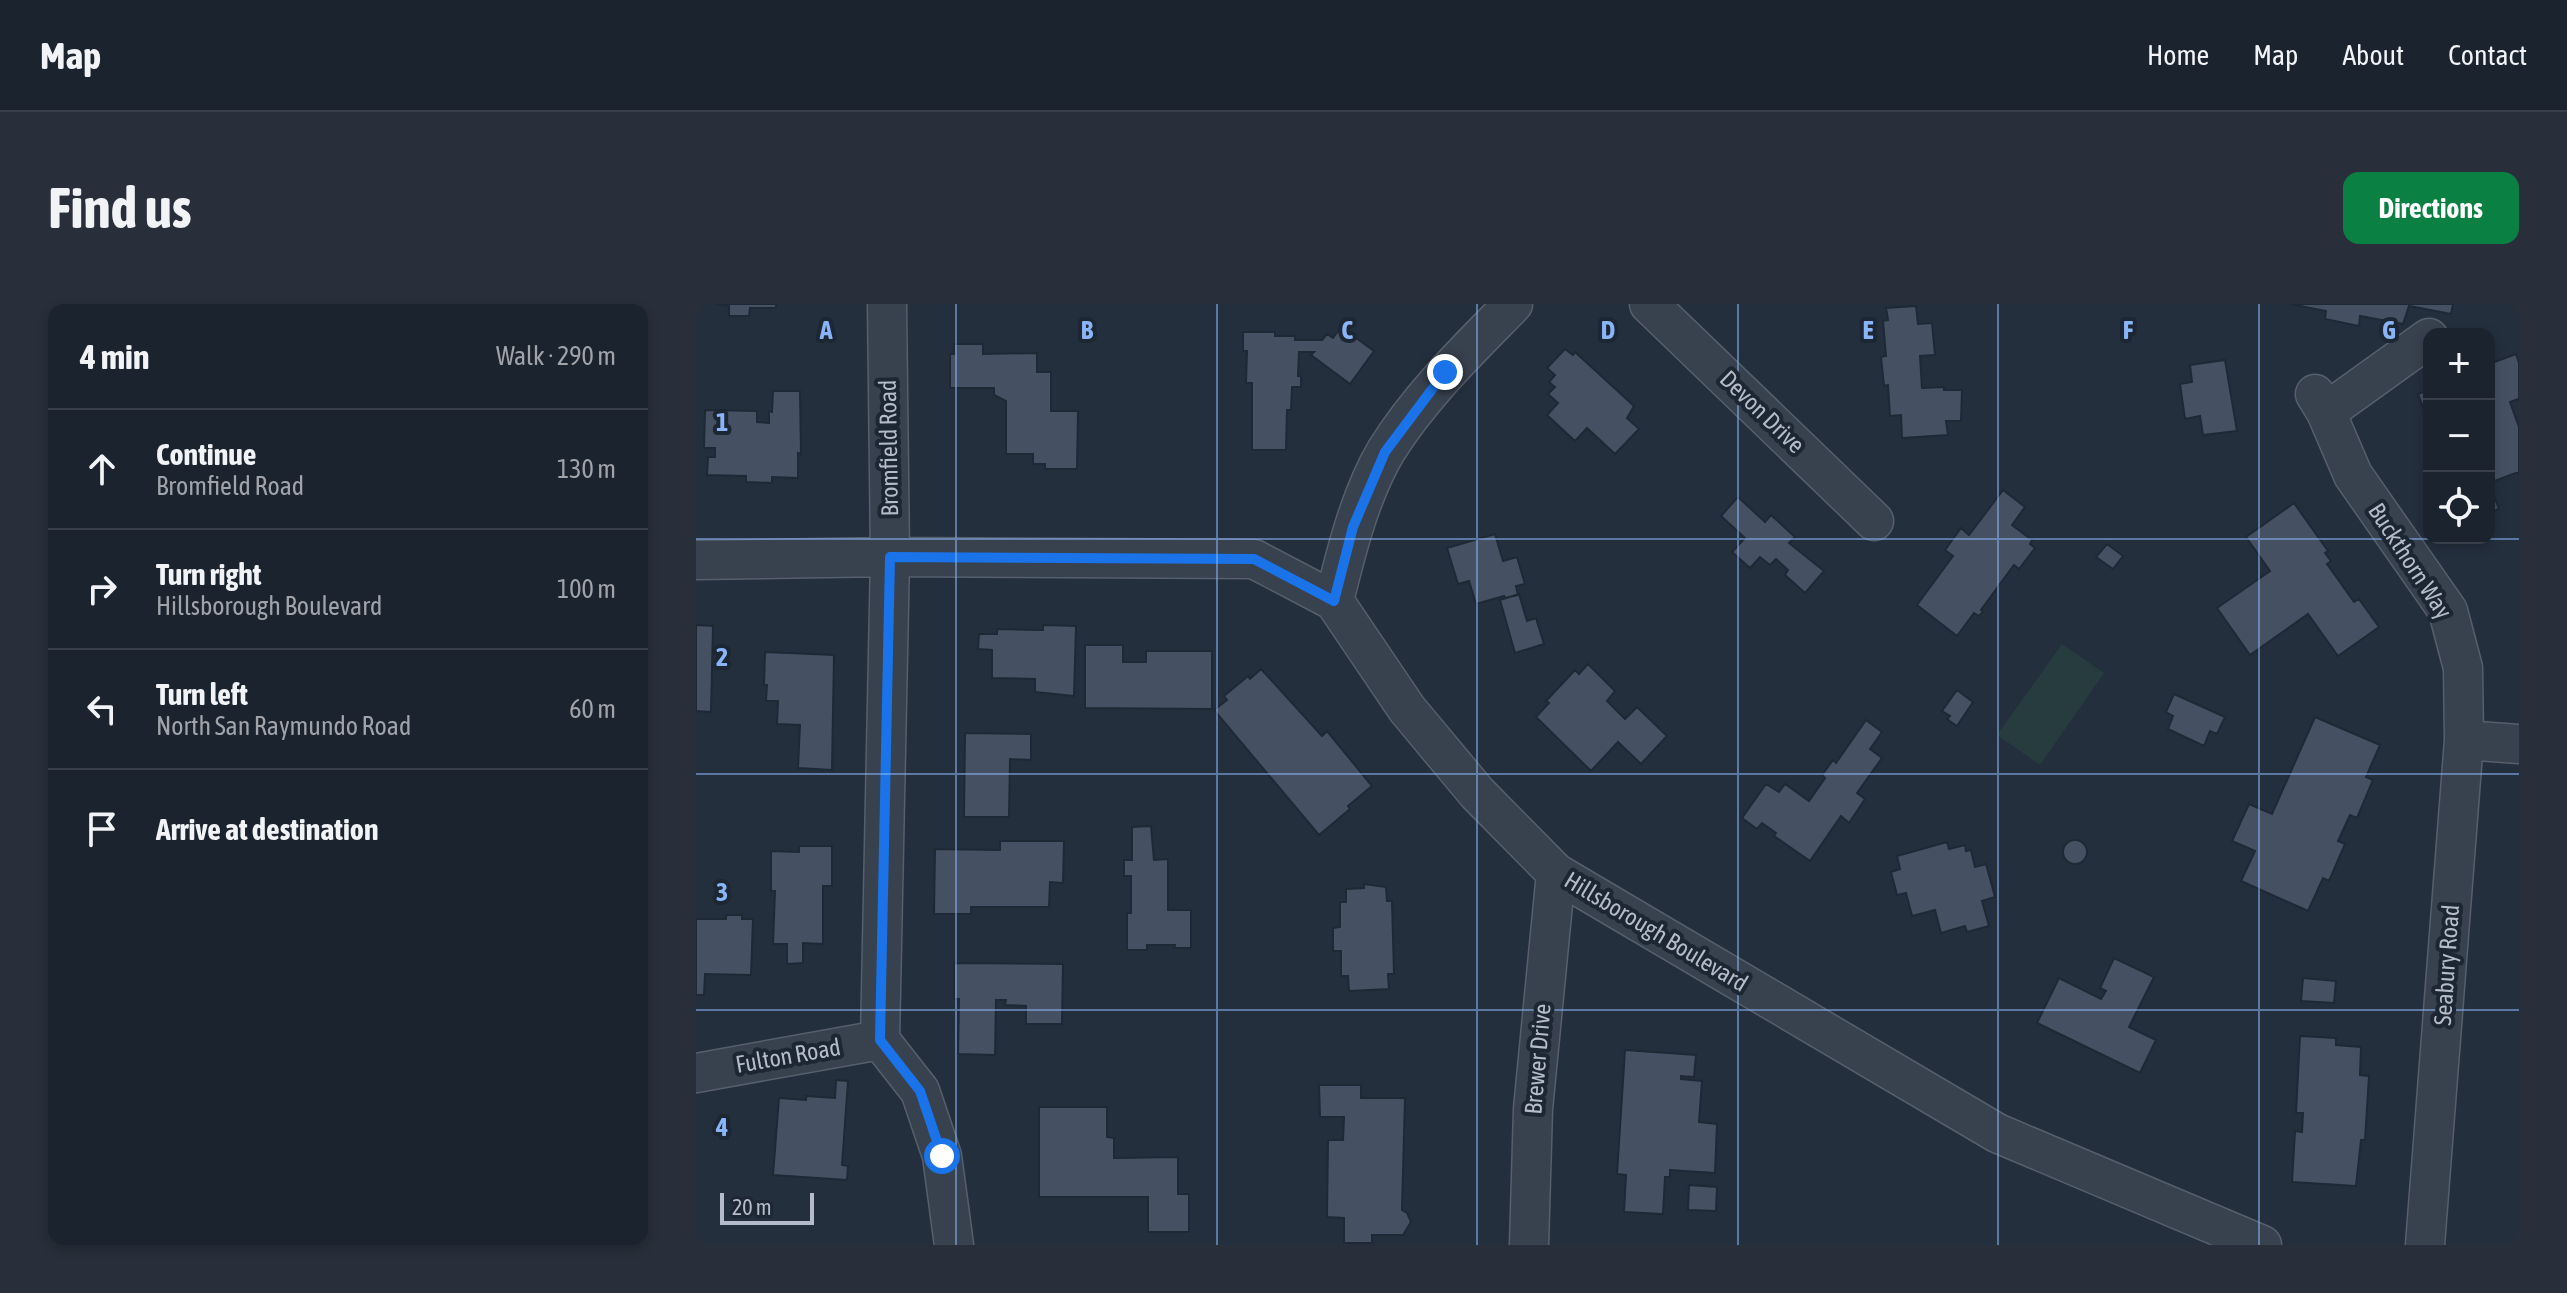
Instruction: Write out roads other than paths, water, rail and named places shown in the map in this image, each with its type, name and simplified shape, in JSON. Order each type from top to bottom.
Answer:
[{"type":"street","name":"Bromfield Road","points":[[880,1040],[890,557],[887,304]]},
{"type":"street","points":[[1334,601],[1353,527],[1385,452],[1445,372],[1513,304]]},
{"type":"street","name":"Devon Drive","points":[[1649,304],[1874,521]]},
{"type":"street","name":"Buckthorn Way","points":[[2423,342],[2321,403],[2353,475],[2448,611],[2463,668],[2464,740]]},
{"type":"street","name":"Hillsborough Boulevard","points":[[696,560],[890,557],[1254,559],[1334,601],[1407,709],[1477,793],[1556,873],[1997,1133],[2262,1245]]},
{"type":"street","points":[[2464,740],[2519,744]]},
{"type":"street","name":"Seabury Road","points":[[2425,1245],[2464,740]]},
{"type":"street","name":"Brewer Drive","points":[[1529,1245],[1533,1109],[1556,873]]},
{"type":"street","points":[[880,1040],[920,1091],[942,1156],[954,1245]]},
{"type":"street","name":"Fulton Road","points":[[696,1073],[880,1040]]}]
